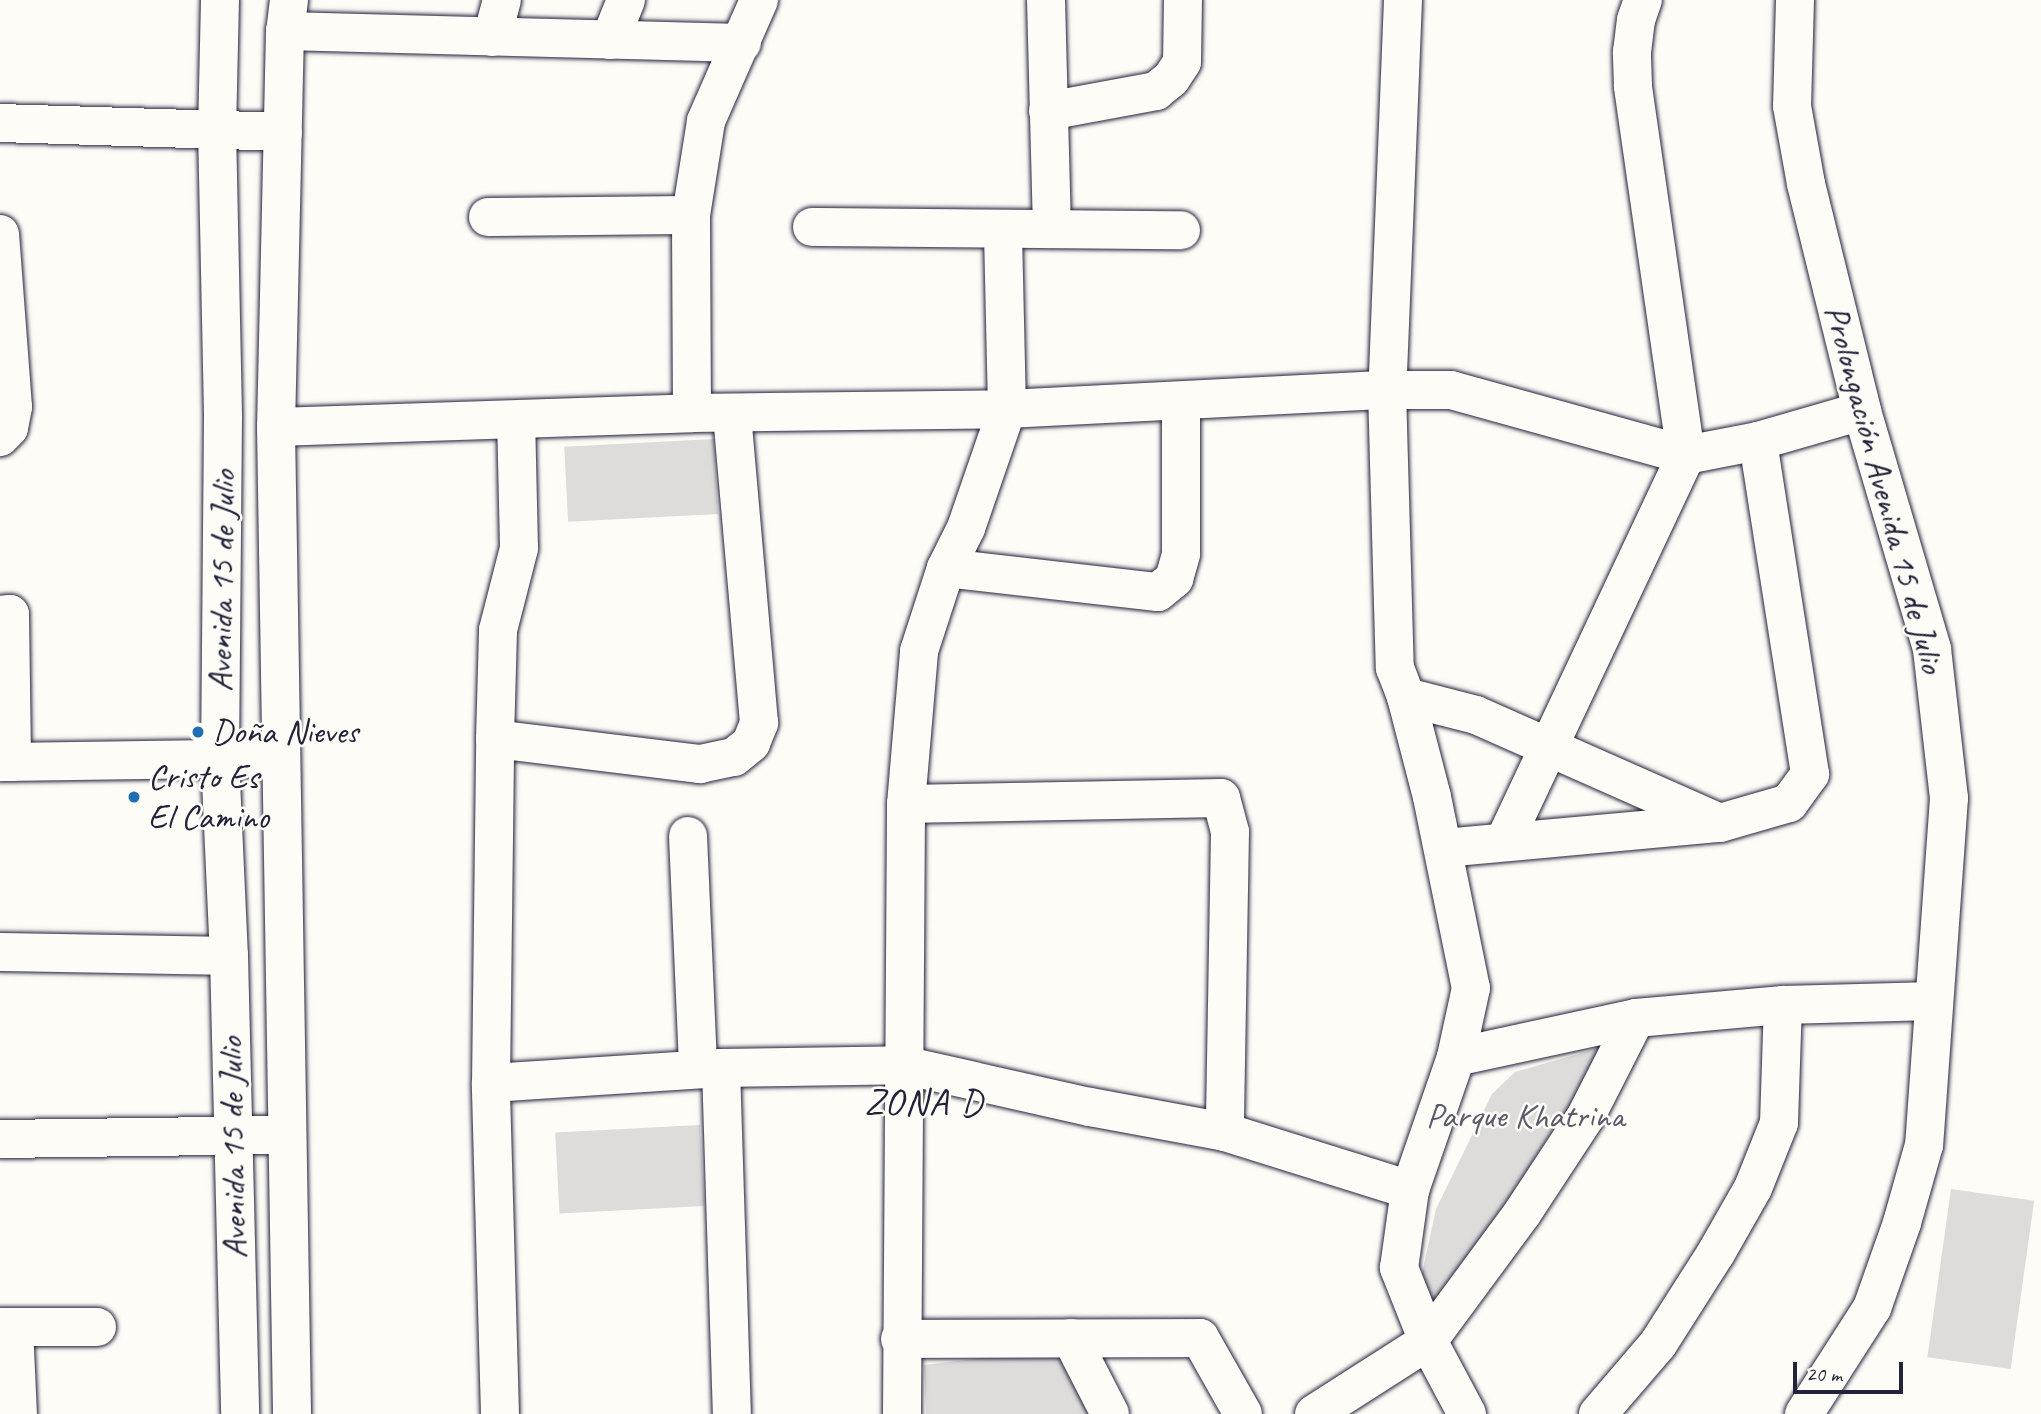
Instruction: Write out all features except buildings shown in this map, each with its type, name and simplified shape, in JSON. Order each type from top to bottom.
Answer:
[{"type":"street","name":"Avenida 15 de Julio","points":[[220,0],[217,128],[223,417],[220,759],[229,956],[231,1138],[240,1414]]},
{"type":"street","points":[[492,37],[502,0]]},
{"type":"street","points":[[610,40],[626,0]]},
{"type":"street","points":[[692,413],[691,215],[706,121],[759,0]]},
{"type":"street","points":[[1046,0],[1052,229]]},
{"type":"street","points":[[1048,111],[1156,91],[1171,79],[1182,62],[1184,0]]},
{"type":"street","points":[[1403,0],[1387,390],[1395,668],[1406,697],[1444,848],[1471,988],[1456,1057],[1410,1190],[1399,1268],[1428,1341],[1467,1414]]},
{"type":"street","points":[[1504,842],[1686,455],[1633,86],[1632,52],[1636,20],[1643,0]]},
{"type":"street","name":"Prolongación Avenida 15 de Julio","points":[[1794,0],[1792,106],[1806,184],[1862,411],[1932,649],[1949,798],[1924,1145],[1902,1223],[1872,1308],[1804,1414]]},
{"type":"street","name":"Avenida 15 de Julio","points":[[287,16],[276,426],[292,1414]]},
{"type":"street","points":[[287,16],[492,37],[742,43]]},
{"type":"street","points":[[0,123],[283,132]]},
{"type":"street","points":[[488,217],[691,215]]},
{"type":"street","points":[[812,227],[1181,230]]},
{"type":"street","points":[[902,1414],[900,1339],[906,804],[919,651],[946,568],[966,528],[1007,408],[1003,229]]},
{"type":"street","points":[[0,234],[13,407],[9,428],[0,437]]},
{"type":"street","points":[[276,426],[692,413],[1007,408],[1387,390],[1451,390],[1686,455],[1758,441],[1862,411]]},
{"type":"street","points":[[946,568],[1158,592],[1174,579],[1181,554],[1181,401]]},
{"type":"street","points":[[495,739],[700,764],[734,757],[751,743],[759,723],[732,414]]},
{"type":"street","points":[[500,1414],[491,1083],[495,739],[498,630],[519,548],[516,420]]},
{"type":"street","points":[[1444,848],[1720,823],[1789,803],[1810,774],[1758,441]]},
{"type":"street","points":[[0,615],[10,614],[6,762],[281,758]]},
{"type":"street","points":[[1406,697],[1476,715],[1720,823]]},
{"type":"street","points":[[906,804],[1221,798],[1230,832],[1225,1132]]},
{"type":"street","points":[[688,836],[709,1069],[732,1414]]},
{"type":"street","points":[[0,952],[229,956]]},
{"type":"street","points":[[1456,1057],[1636,1018],[1783,1005],[1934,1001]]},
{"type":"street","points":[[1598,1414],[1658,1344],[1716,1253],[1753,1188],[1779,1123],[1783,1005]]},
{"type":"street","points":[[1314,1414],[1428,1341],[1523,1212],[1586,1116],[1636,1018]]},
{"type":"street","points":[[491,1083],[709,1069],[903,1065],[1090,1107],[1225,1132],[1410,1190]]},
{"type":"street","points":[[0,1139],[231,1138],[286,1135]]},
{"type":"street","points":[[18,1414],[7,1327],[97,1327]]},
{"type":"street","points":[[1071,1338],[1110,1414]]},
{"type":"street","points":[[900,1339],[1200,1338],[1243,1414]]},
{"type":"green space","points":[[714,439],[718,514],[568,522],[564,447]]},
{"type":"green space","name":"Parque Khatrina","points":[[1613,1044],[1431,1326],[1421,1278],[1436,1209],[1492,1094],[1515,1072]]},
{"type":"green space","points":[[700,1125],[704,1206],[559,1213],[555,1133]]},
{"type":"green space","points":[[1951,1189],[2034,1201],[2011,1369],[1927,1357]]},
{"type":"green space","points":[[1059,1349],[1089,1414],[926,1414],[924,1365]]},
{"type":"place","name":"Doña Nieves","points":[[198,732]]},
{"type":"place","name":"Cristo Es El Camino","points":[[134,797]]},
{"type":"district","name":"ZONA D","points":[[924,1102]]}]
